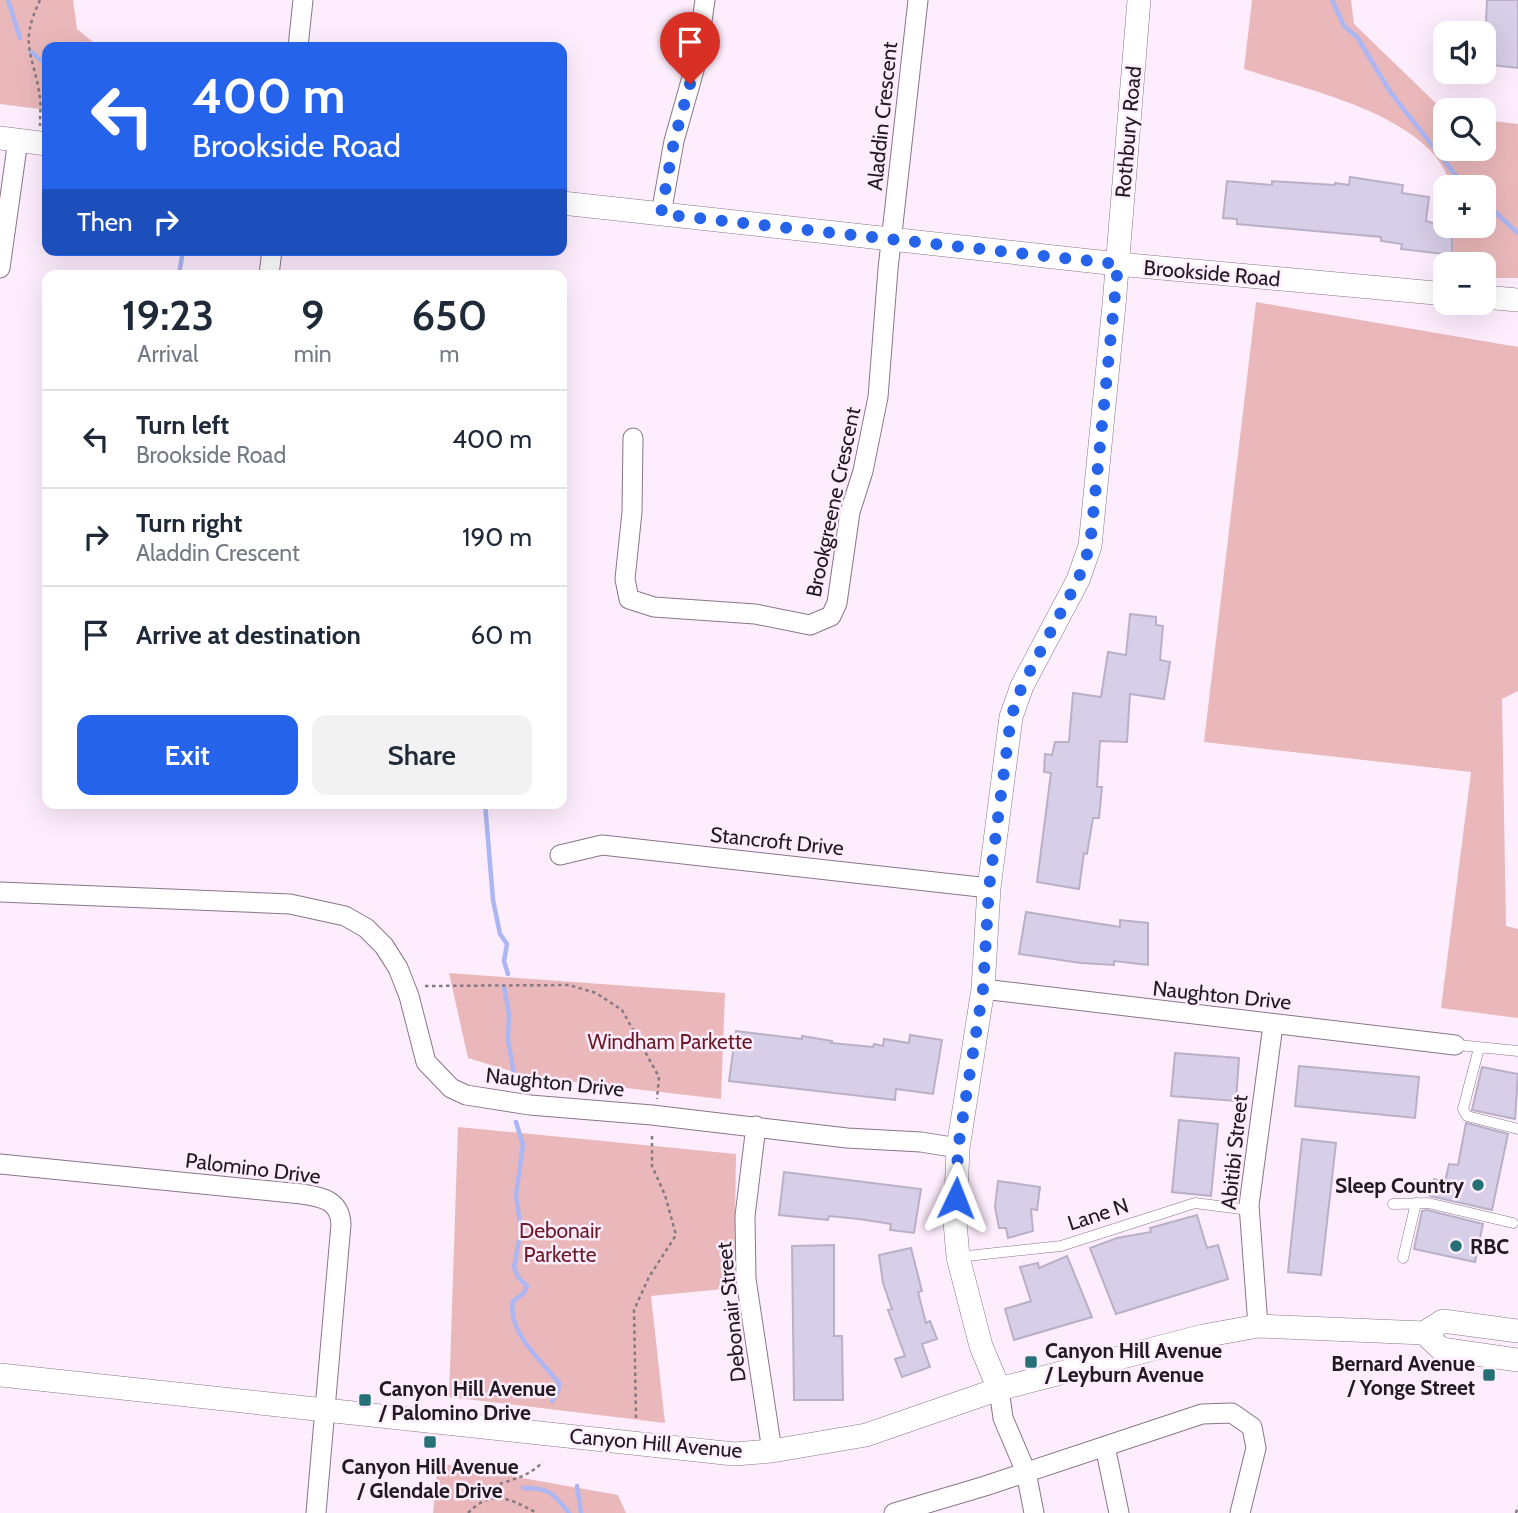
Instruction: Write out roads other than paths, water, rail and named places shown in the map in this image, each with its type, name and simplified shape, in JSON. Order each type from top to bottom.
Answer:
[{"type":"street","points":[[299,42],[303,0]]},
{"type":"street","points":[[661,214],[674,141],[695,63],[705,0]]},
{"type":"street","name":"Aladdin Crescent","points":[[891,238],[918,0]]},
{"type":"street","name":"Rothbury Road","points":[[999,1389],[981,1346],[958,1257],[955,1222],[958,1148],[983,989],[989,888],[1011,717],[1022,686],[1078,580],[1090,546],[1118,264],[1139,0]]},
{"type":"street","points":[[0,268],[9,139],[42,137]]},
{"type":"street","name":"Brookside Road","points":[[567,204],[1118,264],[1433,293]]},
{"type":"street","name":"Brookgreene Crescent","points":[[633,438],[632,512],[625,579],[629,598],[654,607],[755,614],[810,625],[831,616],[837,603],[849,512],[863,471],[878,397],[891,238]]},
{"type":"street","points":[[1496,298],[1518,300]]},
{"type":"street","name":"Stancroft Drive","points":[[560,855],[602,845],[989,888]]},
{"type":"street","name":"Naughton Drive","points":[[0,892],[290,904],[345,916],[366,928],[384,946],[398,968],[405,987],[426,1062],[451,1088],[466,1095],[530,1105],[652,1115],[847,1138],[921,1142],[958,1148]]},
{"type":"street","name":"Naughton Drive","points":[[983,989],[1456,1045]]},
{"type":"street","name":"Abitibi Street","points":[[1258,1326],[1249,1210],[1273,1025]]},
{"type":"street","name":"Debonair Street","points":[[756,1126],[745,1216],[746,1279],[772,1451]]},
{"type":"street","name":"Palomino Drive","points":[[0,1164],[302,1194],[319,1196],[332,1202],[340,1214],[341,1224],[324,1408]]},
{"type":"street","name":"Canyon Hill Avenue","points":[[0,1375],[734,1454],[772,1451],[866,1435],[999,1389],[1203,1336],[1258,1326],[1424,1333],[1443,1321],[1518,1331]]},
{"type":"street","name":"Canyon Hill Avenue","points":[[1424,1333],[1441,1349],[1518,1360]]},
{"type":"street","points":[[999,1389],[1003,1418],[1026,1472],[1034,1513]]},
{"type":"street","points":[[316,1513],[324,1408]]},
{"type":"street","points":[[894,1513],[951,1505],[1026,1472],[1202,1414],[1232,1413],[1252,1427],[1256,1448],[1240,1513]]},
{"type":"street","points":[[1105,1446],[1119,1513]]},
{"type":"lane","points":[[1456,1045],[1518,1051]]},
{"type":"lane","points":[[1479,1048],[1464,1109],[1467,1116],[1518,1129]]},
{"type":"lane","name":"Lane N","points":[[958,1257],[1061,1246],[1195,1203],[1249,1210]]},
{"type":"lane","points":[[1403,1258],[1416,1203]]},
{"type":"lane","points":[[1393,1204],[1428,1203],[1513,1223]]},
{"type":"waterway","points":[[8,0],[20,38]]},
{"type":"waterway","points":[[1332,0],[1344,26],[1357,37],[1391,93],[1456,175]]},
{"type":"waterway","points":[[31,52],[42,61]]},
{"type":"waterway","points":[[1496,213],[1518,233]]},
{"type":"waterway","points":[[180,270],[182,256]]},
{"type":"waterway","points":[[485,809],[493,900],[500,934],[507,944],[504,961],[508,974]]},
{"type":"waterway","points":[[504,987],[509,1014],[508,1040],[515,1080]]},
{"type":"waterway","points":[[516,1122],[523,1145],[516,1195],[521,1230],[514,1267],[518,1277],[527,1286],[524,1293],[513,1301],[513,1312],[520,1335],[559,1383],[558,1392],[552,1401]]},
{"type":"waterway","points":[[577,1486],[581,1513]]},
{"type":"waterway","points":[[523,1488],[550,1493],[569,1513]]},
{"type":"place","name":"Sleep Country","points":[[1478,1185]]},
{"type":"place","name":"RBC","points":[[1456,1246]]},
{"type":"place","name":"Canyon Hill Avenue / Leyburn Avenue","points":[[1031,1362]]},
{"type":"place","name":"Bernard Avenue / Yonge Street","points":[[1489,1375]]},
{"type":"place","name":"Canyon Hill Avenue / Palomino Drive","points":[[365,1400]]},
{"type":"place","name":"Canyon Hill Avenue / Glendale Drive","points":[[430,1442]]},
{"type":"park label","name":"Windham Parkette","points":[[670,1041]]},
{"type":"park label","name":"Debonair Parkette","points":[[560,1242]]}]
